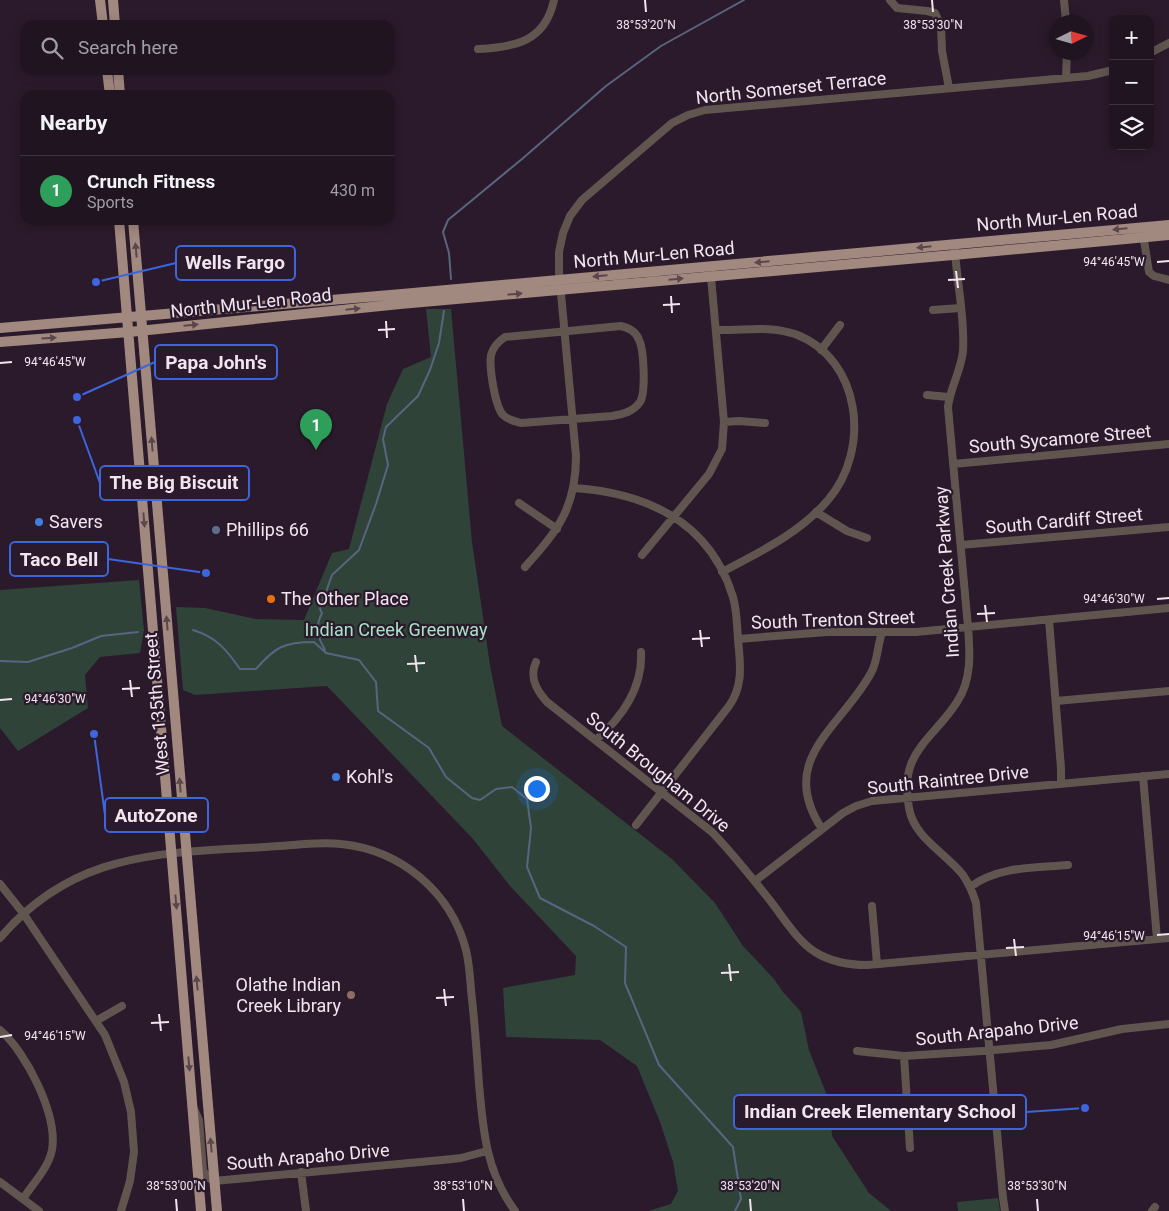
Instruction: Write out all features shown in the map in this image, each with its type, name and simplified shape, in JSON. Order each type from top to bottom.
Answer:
[{"type":"main road","points":[[100,0],[102,20]]},
{"type":"main road","points":[[113,0],[115,20]]},
{"type":"main road","points":[[108,75],[109,90]]},
{"type":"main road","points":[[118,75],[120,90]]},
{"type":"main road","name":"West 135th Street","points":[[120,225],[202,1211]]},
{"type":"main road","name":"West 135th Street","points":[[133,225],[217,1211]]},
{"type":"main road","name":"North Mur-Len Road","points":[[711,271],[955,255],[1142,232],[1169,225]]},
{"type":"main road","name":"North Mur-Len Road","points":[[0,342],[128,332],[954,244],[1142,232],[1169,235]]},
{"type":"main road","name":"North Mur-Len Road","points":[[0,328],[127,316],[560,285]]},
{"type":"street","points":[[478,49],[509,47],[530,37],[546,21],[554,0]]},
{"type":"street","points":[[890,0],[898,8],[927,11],[935,14],[941,26],[942,51],[949,88]]},
{"type":"street","points":[[1064,0],[1065,15]]},
{"type":"street","points":[[1154,51],[1169,43]]},
{"type":"street","points":[[1066,78],[1067,60]]},
{"type":"street","name":"North Somerset Terrace","points":[[526,567],[553,536],[567,511],[574,488],[576,473],[560,285],[560,242],[566,224],[588,194],[662,130],[680,118],[705,110],[1066,78],[1109,71]]},
{"type":"street","points":[[1142,232],[1149,272],[1154,276],[1169,280]]},
{"type":"street","name":"Indian Creek Parkway","points":[[954,244],[963,351],[959,371],[949,397],[948,407],[968,627],[969,668],[958,701],[916,752],[906,785],[910,816],[920,832],[956,867],[970,887],[976,903],[1003,1198],[1006,1211]]},
{"type":"street","points":[[642,555],[708,474],[720,454],[724,438],[711,271]]},
{"type":"street","points":[[933,310],[960,308]]},
{"type":"street","points":[[621,326],[634,332],[639,339],[641,347],[644,387],[640,402],[633,410],[624,414],[521,423],[504,416],[498,407],[495,397],[492,355],[497,342],[505,337],[516,335],[565,330],[621,326]]},
{"type":"street","points":[[821,350],[840,326]]},
{"type":"street","points":[[716,330],[776,329],[805,338],[821,350],[835,365],[846,383],[852,402],[855,433],[843,480],[828,501],[804,524],[772,546],[722,572]]},
{"type":"street","points":[[927,395],[949,397]]},
{"type":"street","points":[[724,422],[765,423]]},
{"type":"street","name":"South Sycamore Street","points":[[953,464],[1169,444]]},
{"type":"street","points":[[574,488],[598,489],[642,501],[665,510],[689,529],[709,549],[722,572],[733,598],[741,675],[734,700],[636,824]]},
{"type":"street","points":[[519,503],[557,529]]},
{"type":"street","points":[[816,512],[847,532],[867,538]]},
{"type":"street","name":"South Cardiff Street","points":[[961,545],[1169,527]]},
{"type":"street","name":"South Trenton Street","points":[[738,639],[827,632],[882,633],[968,627],[1169,608]]},
{"type":"street","points":[[1049,620],[1061,783]]},
{"type":"street","points":[[822,829],[814,817],[808,797],[806,780],[809,764],[819,742],[872,672],[882,633]]},
{"type":"street","points":[[596,740],[605,732],[635,691],[640,676],[641,652]]},
{"type":"street","name":"South Brougham Drive","points":[[536,662],[532,670],[533,678],[542,696],[712,832],[730,850],[799,938],[814,951],[829,959],[845,964],[877,964],[1169,938]]},
{"type":"street","points":[[1056,701],[1169,691]]},
{"type":"street","name":"South Raintree Drive","points":[[755,881],[822,829],[856,806],[872,801],[1169,774]]},
{"type":"street","points":[[1143,776],[1157,939]]},
{"type":"street","points":[[0,938],[23,913],[46,894],[84,873],[119,862],[186,851],[339,844],[368,849],[402,864],[436,892],[449,910],[459,929],[469,966],[487,1151],[505,1196],[516,1211]]},
{"type":"street","points":[[970,887],[979,880],[1004,871],[1068,865]]},
{"type":"street","points":[[0,884],[23,913],[105,1035],[124,1082],[131,1112],[134,1152],[130,1181],[121,1211]]},
{"type":"street","points":[[872,906],[877,964]]},
{"type":"street","points":[[96,1021],[122,1006]]},
{"type":"street","name":"South Arapaho Drive","points":[[857,1051],[904,1056],[990,1051],[1051,1045],[1122,1029],[1169,1024]]},
{"type":"street","points":[[0,1030],[15,1046],[34,1079],[47,1110],[53,1136],[52,1150],[45,1168],[23,1199]]},
{"type":"street","points":[[904,1056],[910,1148]]},
{"type":"street","name":"South Arapaho Drive","points":[[192,1105],[199,1120],[203,1170],[207,1177],[214,1181],[461,1158],[487,1151]]},
{"type":"street","points":[[301,1172],[306,1211]]},
{"type":"street","points":[[0,1182],[39,1211]]},
{"type":"green space","name":"Indian Creek Greenway","points":[[426,309],[451,309],[472,542],[490,665],[502,726],[672,859],[715,903],[743,946],[774,979],[801,1012],[809,1050],[830,1103],[832,1136],[869,1193],[891,1211],[648,1211],[671,1204],[678,1191],[673,1162],[660,1122],[637,1066],[600,1040],[506,1037],[503,988],[575,975],[576,956],[510,886],[473,839],[327,686],[195,695],[183,690],[176,607],[205,608],[256,619],[304,620],[332,553],[349,549],[387,404],[403,369],[431,357]]},
{"type":"green space","points":[[139,580],[144,630],[140,653],[100,657],[85,675],[88,708],[18,751],[0,728],[0,590]]},
{"type":"green space","points":[[998,1198],[1000,1211],[958,1211],[957,1202]]},
{"type":"waterway","points":[[451,279],[449,253],[443,232],[448,220],[606,86],[661,46],[744,0]]},
{"type":"waterway","points":[[325,650],[318,632],[318,623],[322,613],[320,609],[332,575],[359,550],[388,465],[383,439],[386,427],[418,396],[430,370],[439,343],[444,311]]},
{"type":"waterway","points":[[193,630],[214,640],[230,655],[240,669],[256,669],[281,647],[304,642],[314,642],[326,653],[359,660],[376,682],[378,711],[429,748],[446,777],[472,798],[480,800],[496,789],[512,787],[527,799],[531,828],[527,867],[540,898],[594,926],[626,947],[625,983],[659,1065],[733,1147],[741,1199],[735,1211]]},
{"type":"waterway","points":[[0,661],[28,662],[72,648],[101,636],[138,632]]},
{"type":"place","name":"Wells Fargo","points":[[96,282]]},
{"type":"place","name":"Papa John's","points":[[77,397]]},
{"type":"place","name":"The Big Biscuit","points":[[77,420]]},
{"type":"place","name":"Crunch Fitness","points":[[316,450]]},
{"type":"place","name":"Savers","points":[[39,522]]},
{"type":"place","name":"Phillips 66","points":[[216,530]]},
{"type":"place","name":"Taco Bell","points":[[206,573]]},
{"type":"place","name":"The Other Place","points":[[271,599]]},
{"type":"place","name":"AutoZone","points":[[94,734]]},
{"type":"place","name":"Kohl's","points":[[336,777]]},
{"type":"place","name":"Olathe Indian Creek Library","points":[[351,995]]},
{"type":"place","name":"Indian Creek Elementary School","points":[[1085,1108]]}]
